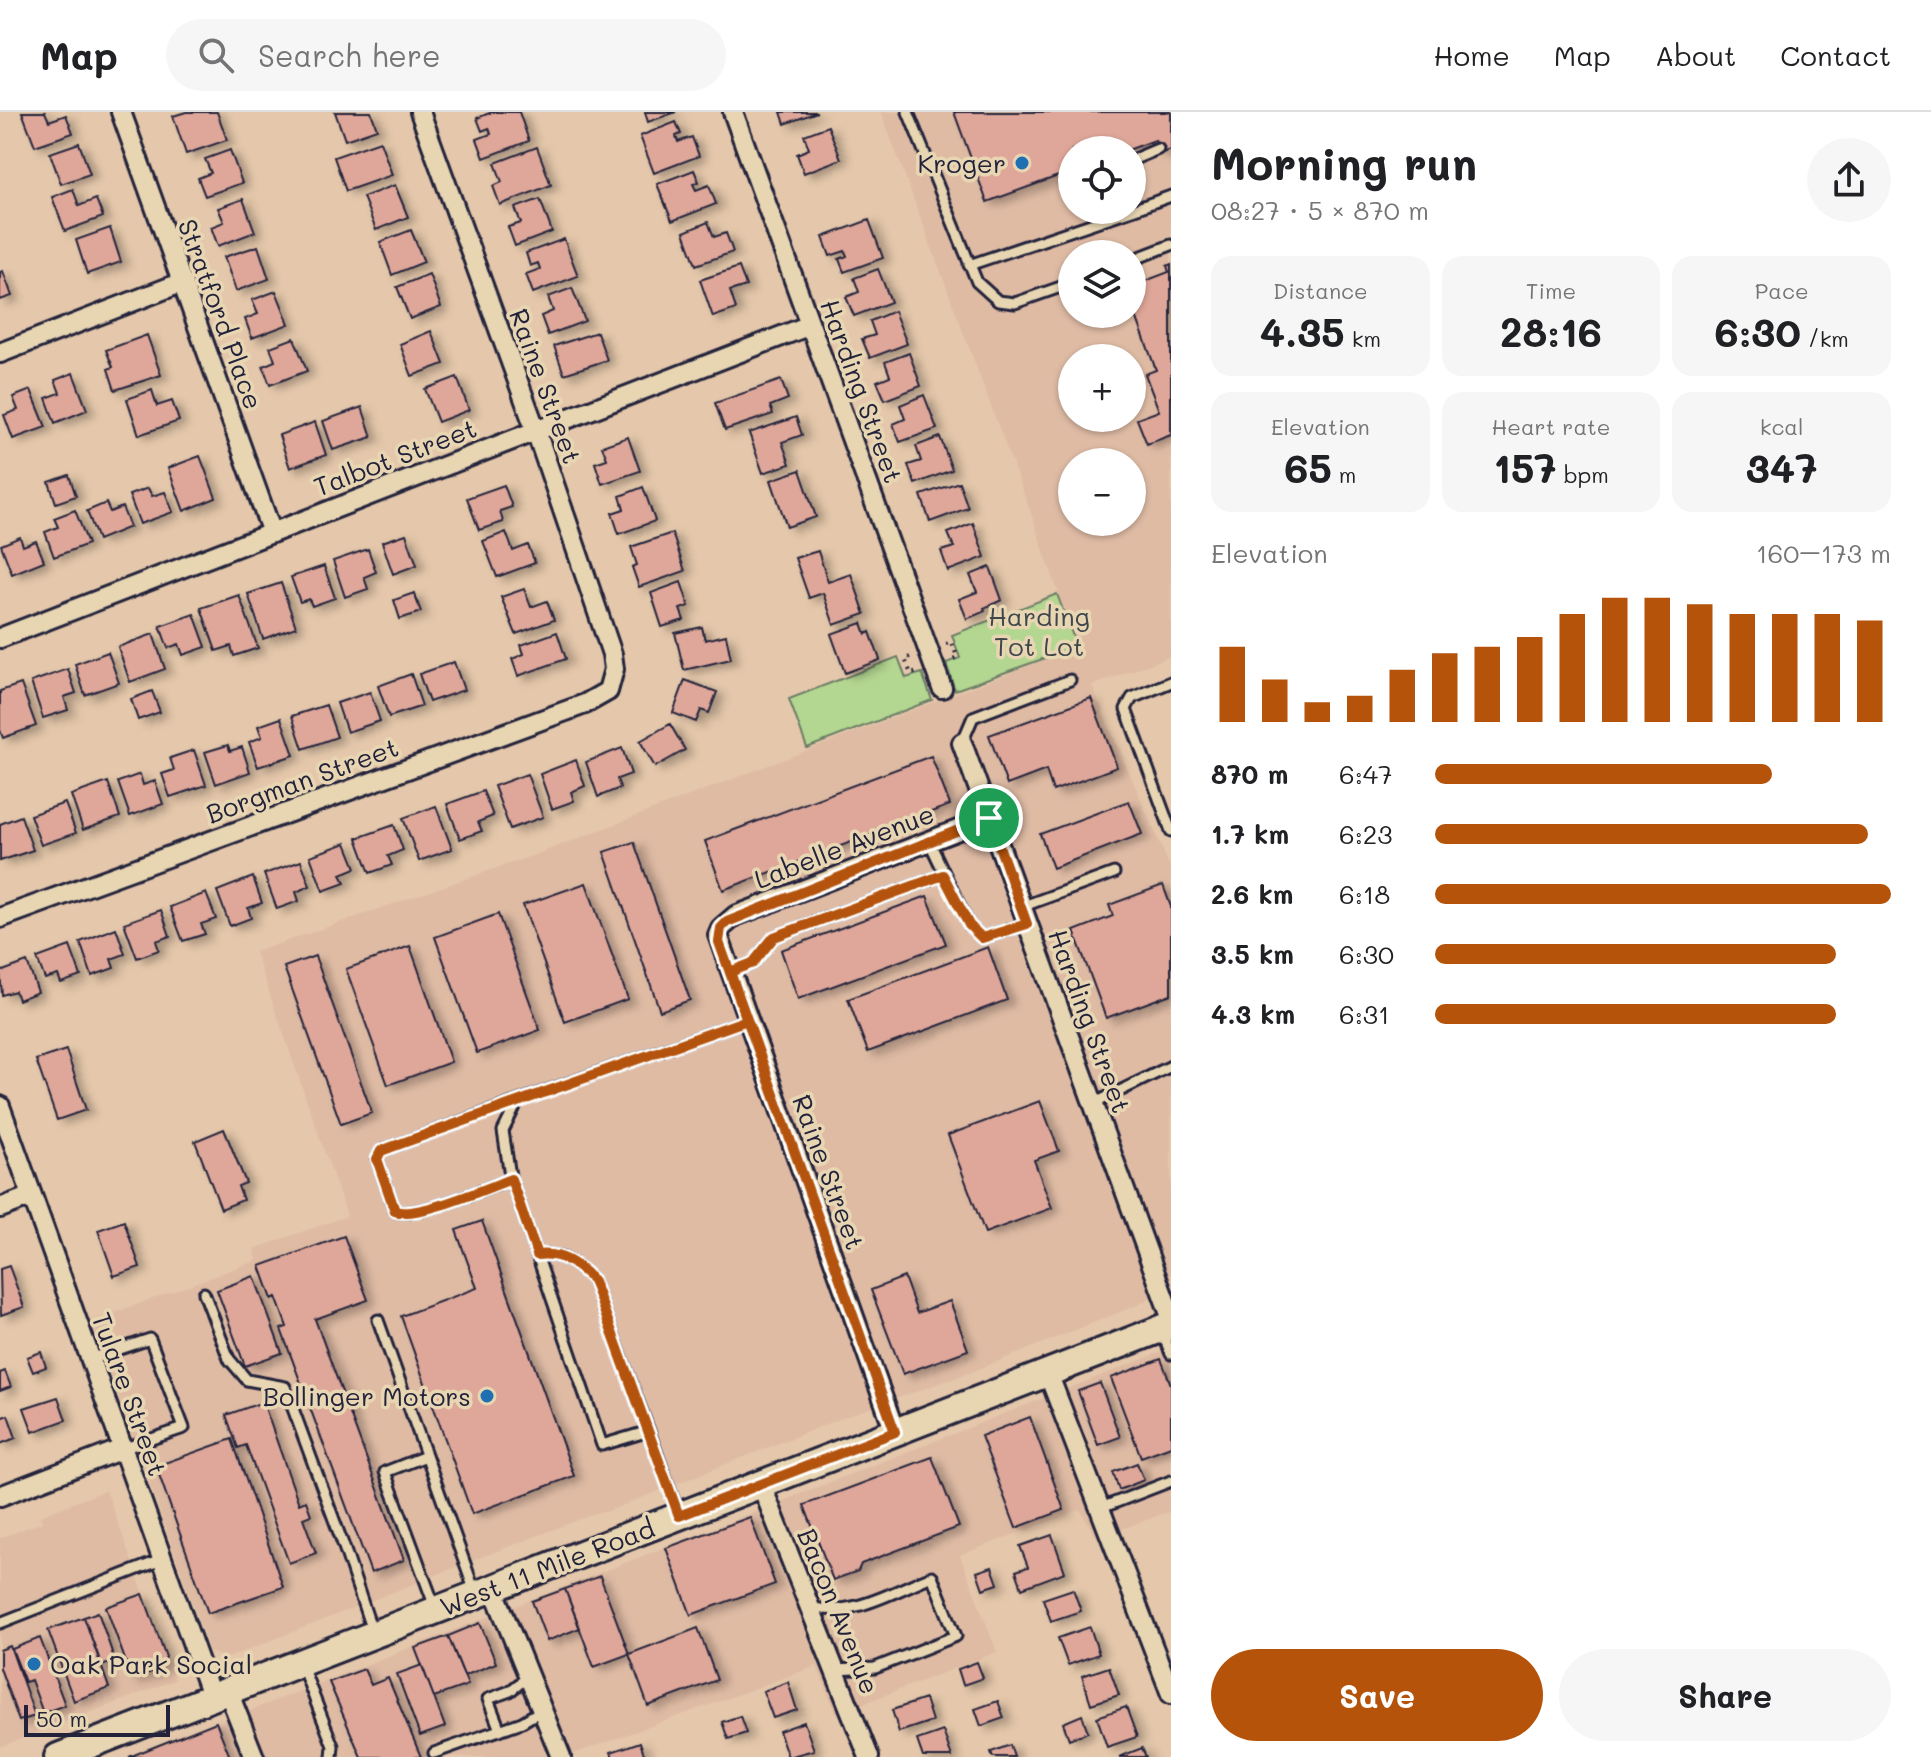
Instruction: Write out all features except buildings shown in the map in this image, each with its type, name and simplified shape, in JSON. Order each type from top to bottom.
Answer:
[{"type":"main road","name":"West 11 Mile Road","points":[[58,1757],[1168,1324]]},
{"type":"street","name":"Stratford Place","points":[[121,112],[272,533]]},
{"type":"street","name":"Raine Street","points":[[420,112],[536,431],[612,654],[612,679]]},
{"type":"street","name":"Harding Street","points":[[733,112],[942,688]]},
{"type":"street","points":[[0,353],[183,282]]},
{"type":"street","name":"Talbot Street","points":[[0,638],[810,325]]},
{"type":"street","name":"Borgman Street","points":[[0,918],[585,704],[608,691],[612,679]]},
{"type":"street","name":"Harding Street","points":[[962,743],[1093,1104],[1168,1324]]},
{"type":"street","name":"Labelle Avenue","points":[[721,928],[735,916],[989,818]]},
{"type":"street","name":"Raine Street","points":[[721,928],[719,942],[895,1432]]},
{"type":"street","name":"Tulare Street","points":[[0,1106],[161,1560],[220,1694],[254,1757]]},
{"type":"street","points":[[0,1208],[32,1196]]},
{"type":"street","points":[[1048,1373],[1171,1694]]},
{"type":"street","points":[[0,1496],[122,1449]]},
{"type":"street","name":"Bacon Avenue","points":[[761,1484],[869,1757]]},
{"type":"street","points":[[485,1592],[529,1676],[561,1757]]},
{"type":"lane","points":[[908,112],[977,282],[998,301],[1015,303],[1058,288]]},
{"type":"lane","points":[[1146,154],[1158,149]]},
{"type":"lane","points":[[1146,205],[1171,196]]},
{"type":"lane","points":[[969,265],[1079,224]]},
{"type":"lane","points":[[1146,255],[1171,245]]},
{"type":"lane","points":[[962,743],[973,717],[1070,680]]},
{"type":"lane","points":[[1171,682],[1132,698],[1126,709],[1171,831]]},
{"type":"lane","points":[[929,841],[969,925],[982,938],[1114,873]]},
{"type":"lane","points":[[730,972],[753,963],[774,937],[943,875]]},
{"type":"lane","points":[[511,1179],[403,1214],[395,1211],[390,1201],[377,1159],[381,1151],[747,1020]]},
{"type":"lane","points":[[1093,1104],[1171,1066]]},
{"type":"lane","points":[[518,1101],[503,1131],[511,1179],[602,1445],[649,1431]]},
{"type":"lane","points":[[537,1255],[554,1253],[576,1264],[593,1280],[679,1516]]},
{"type":"lane","points":[[204,1293],[229,1359],[247,1380],[285,1387],[373,1635]]},
{"type":"lane","points":[[378,1320],[426,1456],[485,1592]]},
{"type":"lane","points":[[1168,1324],[1171,1354]]},
{"type":"lane","points":[[90,1359],[150,1339],[184,1428],[122,1449]]},
{"type":"lane","points":[[426,1456],[385,1472],[436,1610]]},
{"type":"lane","points":[[1101,1508],[1171,1481]]},
{"type":"lane","points":[[0,1623],[161,1560]]},
{"type":"lane","points":[[809,1606],[821,1610],[850,1609],[932,1576],[956,1636],[875,1668],[835,1670]]},
{"type":"lane","points":[[300,1663],[333,1746],[332,1757]]},
{"type":"lane","points":[[500,1730],[488,1699],[510,1691],[529,1676]]},
{"type":"lane","points":[[434,1753],[522,1722],[542,1710]]},
{"type":"path","points":[[945,662],[957,657],[952,642],[946,644]]},
{"type":"path","points":[[910,657],[905,659],[911,674],[923,670]]},
{"type":"shaded area","points":[[881,112],[1171,112],[1171,656],[1092,686],[1171,869],[1171,1286],[1140,1304],[969,1373],[850,1415],[225,1659],[209,1651],[92,1321],[257,1260],[254,1249],[347,1216],[255,952],[540,853],[1077,647],[1029,508]]},
{"type":"shaded area","points":[[1171,1348],[1171,1511],[1097,1538],[1080,1510],[960,1555],[997,1652],[836,1714],[817,1666],[565,1757],[132,1757]]},
{"type":"shaded area","points":[[106,1490],[175,1680],[0,1747],[0,1538],[42,1522],[40,1516]]},
{"type":"green space","name":"Harding Tot Lot","points":[[1057,594],[1077,647],[955,690],[946,663],[960,658],[952,635]]},
{"type":"green space","name":"Harding Tot Lot","points":[[898,657],[906,678],[922,673],[932,700],[807,748],[789,699]]},
{"type":"place","name":"Kroger","points":[[1022,163]]},
{"type":"place","name":"Bollinger Motors","points":[[487,1396]]},
{"type":"place","name":"Oak Park Social","points":[[34,1664]]},
{"type":"route","points":[[989,818],[1027,924],[982,938],[969,925],[943,875],[774,937],[753,963],[730,972],[895,1432],[679,1516],[593,1280],[576,1264],[554,1253],[537,1255],[511,1179],[403,1214],[395,1211],[390,1201],[377,1159],[381,1151],[747,1020],[719,942],[718,935],[727,922],[735,916],[989,818]]}]
